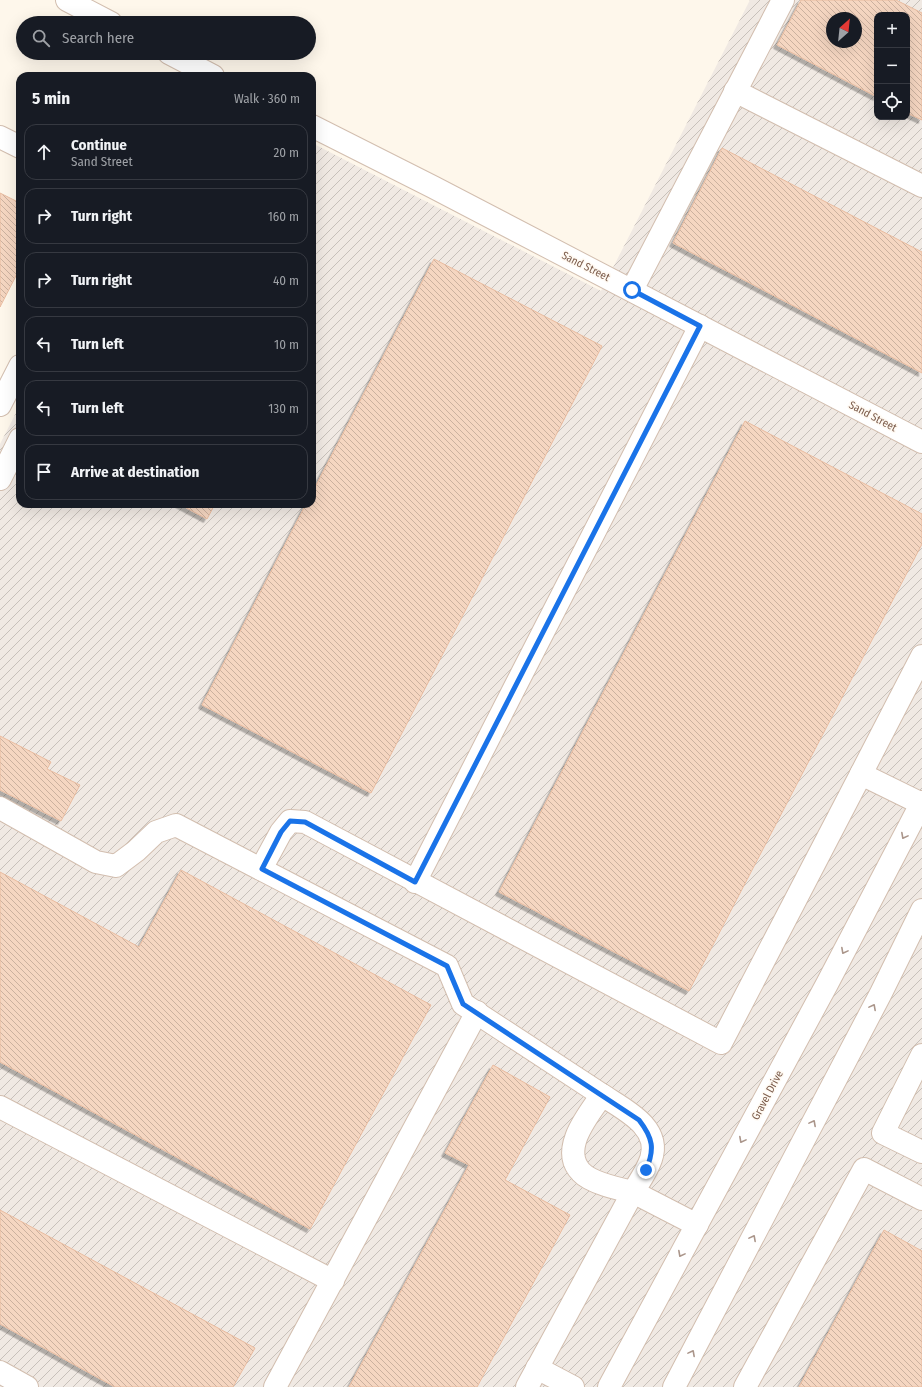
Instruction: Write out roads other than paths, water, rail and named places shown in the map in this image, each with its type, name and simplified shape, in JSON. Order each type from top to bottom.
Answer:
[{"type":"street","points":[[67,0],[98,16]]},
{"type":"street","points":[[632,290],[783,0]]},
{"type":"street","points":[[181,60],[203,72]]},
{"type":"street","points":[[735,91],[922,186]]},
{"type":"street","name":"Sand Street","points":[[316,128],[632,290],[922,442]]},
{"type":"street","points":[[0,137],[16,145]]},
{"type":"street","points":[[415,882],[700,326]]},
{"type":"street","points":[[0,404],[16,374]]},
{"type":"street","points":[[0,479],[16,447]]},
{"type":"street","points":[[262,869],[281,832],[290,821],[305,822],[415,882],[721,1043],[922,656]]},
{"type":"street","points":[[861,774],[922,803]]},
{"type":"street","name":"Gravel Drive","points":[[609,1387],[922,803]]},
{"type":"street","points":[[0,808],[96,862],[116,866],[136,851],[156,832],[176,825],[447,966],[463,1004],[639,1120],[648,1131],[652,1144],[652,1158],[632,1192],[527,1387]]},
{"type":"street","points":[[674,1387],[877,1000],[922,910]]},
{"type":"street","points":[[275,1387],[477,1012]]},
{"type":"street","points":[[922,1055],[883,1132],[922,1152]]},
{"type":"street","points":[[602,1095],[575,1137],[574,1149],[576,1162],[581,1172],[601,1184],[632,1192],[697,1225]]},
{"type":"street","points":[[0,1107],[333,1281]]},
{"type":"street","points":[[745,1387],[864,1169],[922,1199]]},
{"type":"street","points":[[537,1368],[573,1387]]},
{"type":"street","points":[[0,1372],[21,1386]]}]
